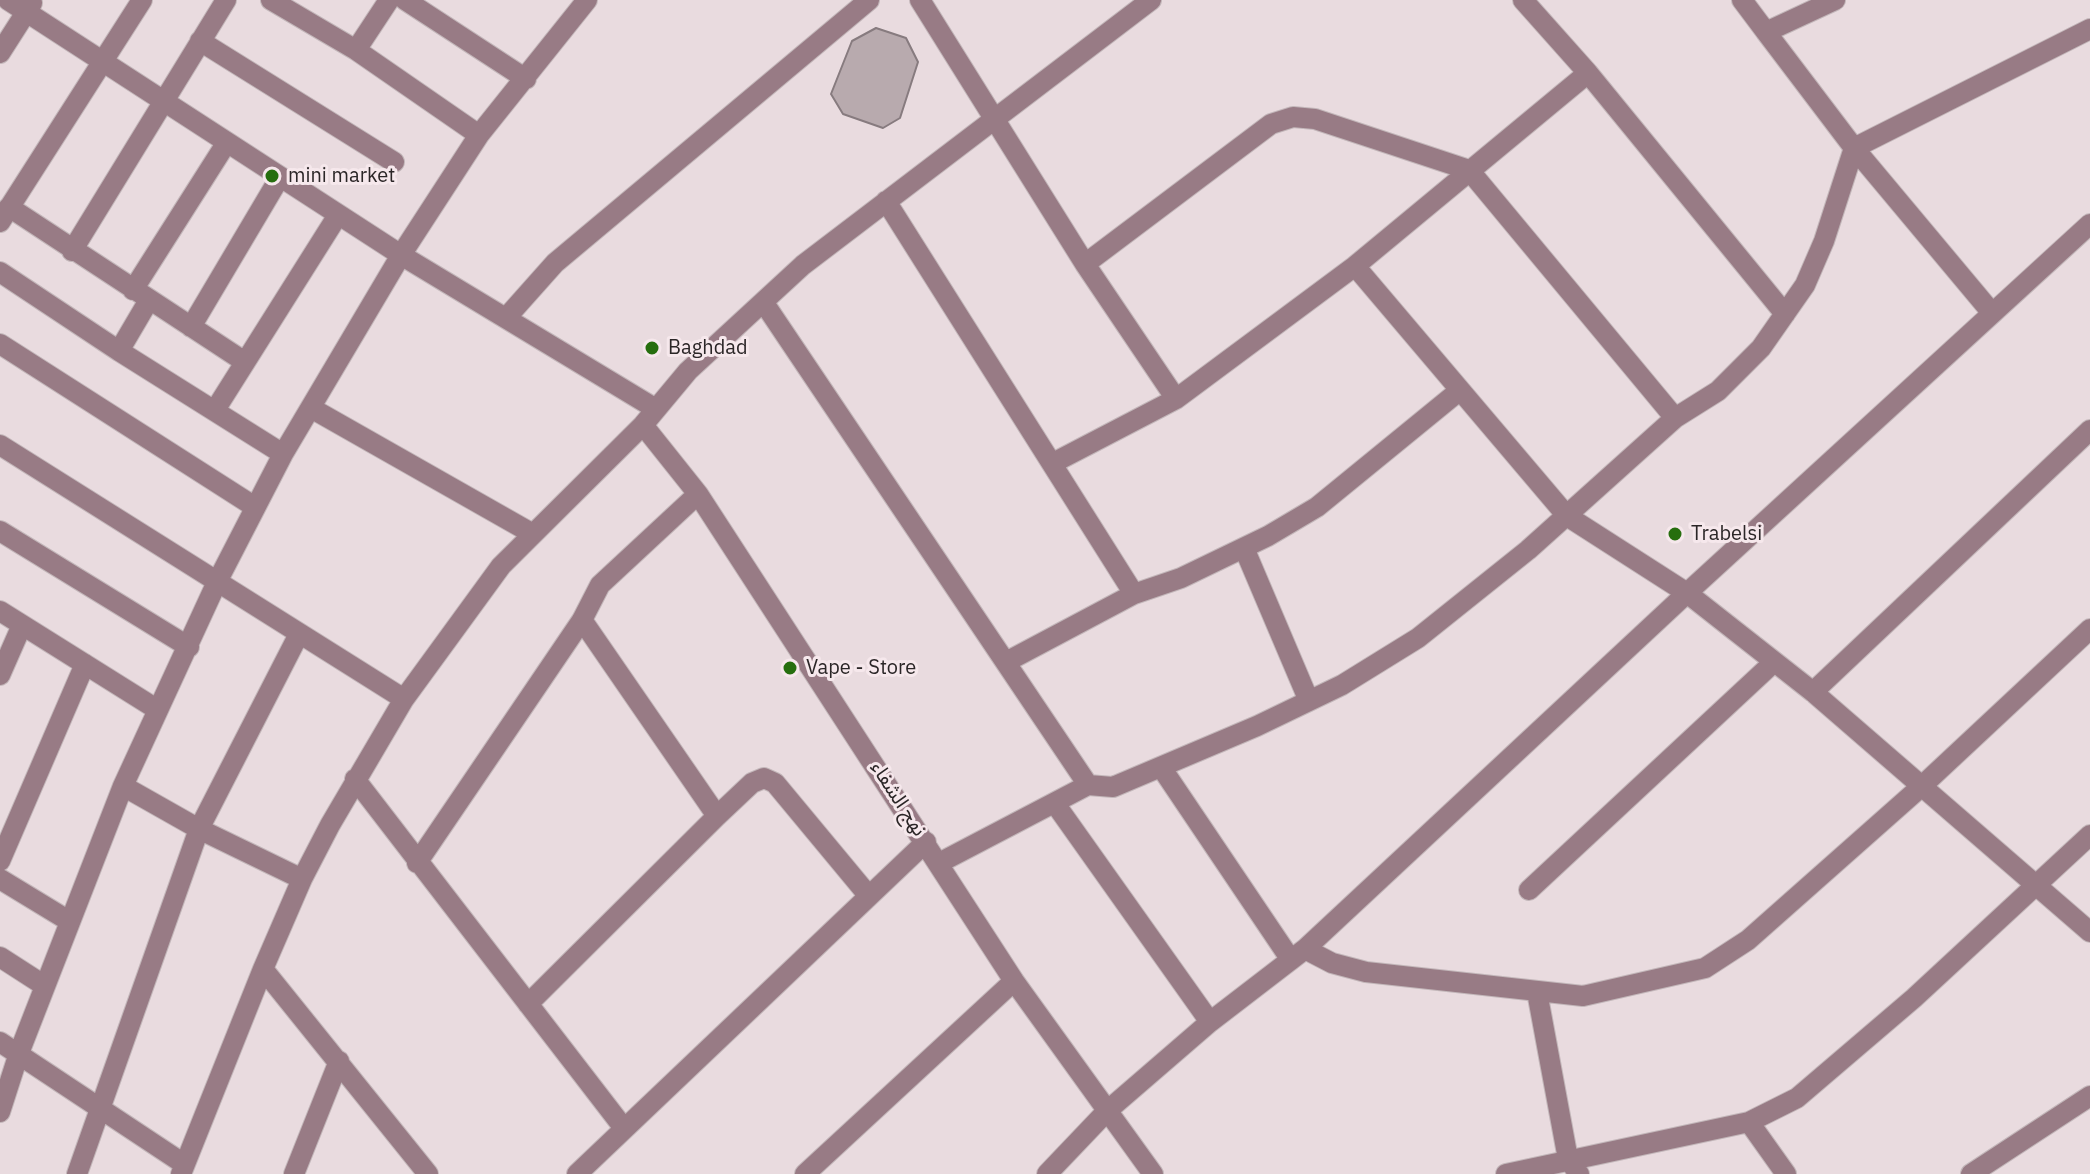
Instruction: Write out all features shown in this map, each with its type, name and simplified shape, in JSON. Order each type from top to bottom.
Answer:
[{"type":"street","points":[[8,0],[30,6],[165,103],[401,255],[506,318],[650,417]]},
{"type":"street","points":[[142,0],[5,215],[72,251],[245,362]]},
{"type":"street","points":[[72,251],[226,0]]},
{"type":"street","points":[[271,0],[302,8],[356,50],[479,135]]},
{"type":"street","points":[[356,50],[389,0]]},
{"type":"street","points":[[405,0],[526,79]]},
{"type":"street","points":[[0,1112],[19,1053],[123,786],[255,507],[401,255],[479,135],[587,0]]},
{"type":"street","points":[[506,318],[555,263],[869,0]]},
{"type":"street","points":[[920,0],[1085,264],[1176,399]]},
{"type":"street","points":[[1523,0],[1588,73],[1785,314]]},
{"type":"street","points":[[1742,0],[1854,148],[1992,313]]},
{"type":"street","points":[[1766,32],[1835,0]]},
{"type":"street","points":[[0,1042],[183,1169],[302,879],[355,779],[404,699],[501,566],[650,417],[688,371],[803,265],[995,123],[1144,2]]},
{"type":"street","points":[[0,53],[30,6]]},
{"type":"street","points":[[939,863],[1056,805],[1088,785],[1113,787],[1309,701],[1342,685],[1418,638],[1567,516],[1675,418],[1718,391],[1761,348],[1805,285],[1824,241],[1854,148],[2090,29]]},
{"type":"street","points":[[200,41],[394,162]]},
{"type":"street","points":[[1053,463],[1176,399],[1355,266],[1588,73]]},
{"type":"street","points":[[1085,264],[1271,124],[1293,117],[1315,119],[1469,170],[1675,418]]},
{"type":"street","points":[[119,351],[141,295],[227,142]]},
{"type":"street","points":[[191,327],[280,177]]},
{"type":"street","points":[[886,201],[1134,594]]},
{"type":"street","points":[[215,410],[338,215]]},
{"type":"street","points":[[1047,1174],[1107,1111],[1210,1022],[1298,955],[2090,224]]},
{"type":"street","points":[[1355,266],[1567,516],[1687,593],[1813,692],[2090,932]]},
{"type":"street","points":[[0,272],[283,454]]},
{"type":"street","points":[[764,303],[1088,785]]},
{"type":"street","points":[[0,344],[255,507]]},
{"type":"street","points":[[1006,662],[1134,594],[1181,578],[1244,548],[1317,507],[1459,391]]},
{"type":"street","points":[[311,408],[533,534]]},
{"type":"street","name":"نهج الشفاء","points":[[650,417],[1014,981],[1153,1174]]},
{"type":"street","points":[[1813,692],[2090,430]]},
{"type":"street","points":[[0,445],[404,699]]},
{"type":"street","points":[[417,863],[582,620],[600,585],[698,494]]},
{"type":"street","points":[[0,531],[189,647]]},
{"type":"street","points":[[1244,548],[1309,701]]},
{"type":"street","points":[[0,611],[158,710]]},
{"type":"street","points":[[582,620],[717,816]]},
{"type":"street","points":[[0,675],[22,625]]},
{"type":"street","points":[[1161,767],[1298,955],[1366,972],[1583,996],[1705,968],[1748,940],[1923,785],[2090,629]]},
{"type":"street","points":[[77,1174],[199,829],[299,634]]},
{"type":"street","points":[[1529,890],[1774,662]]},
{"type":"street","points":[[0,861],[85,664]]},
{"type":"street","points":[[528,1004],[717,816],[752,783],[764,778],[775,783],[868,895]]},
{"type":"street","points":[[355,779],[623,1127]]},
{"type":"street","points":[[123,786],[199,829],[302,879]]},
{"type":"street","points":[[1056,805],[1210,1022]]},
{"type":"street","points":[[1506,1174],[1574,1167],[1749,1122],[1797,1098],[2090,835]]},
{"type":"street","points":[[577,1174],[926,842]]},
{"type":"street","points":[[0,879],[69,921]]},
{"type":"street","points":[[0,957],[45,986]]},
{"type":"street","points":[[263,969],[428,1174]]},
{"type":"street","points":[[805,1174],[1014,981]]},
{"type":"street","points":[[1537,992],[1574,1167]]},
{"type":"street","points":[[294,1174],[339,1061]]},
{"type":"street","points":[[1971,1174],[2090,1096]]},
{"type":"street","points":[[1749,1122],[1786,1174]]},
{"type":"building","points":[[876,28],[906,38],[918,62],[900,118],[883,128],[843,114],[831,94],[852,41]]},
{"type":"place","name":"mini market","points":[[272,176]]},
{"type":"place","name":"Baghdad","points":[[652,348]]},
{"type":"place","name":"Trabelsi","points":[[1675,534]]},
{"type":"place","name":"Vape - Store","points":[[790,668]]}]
